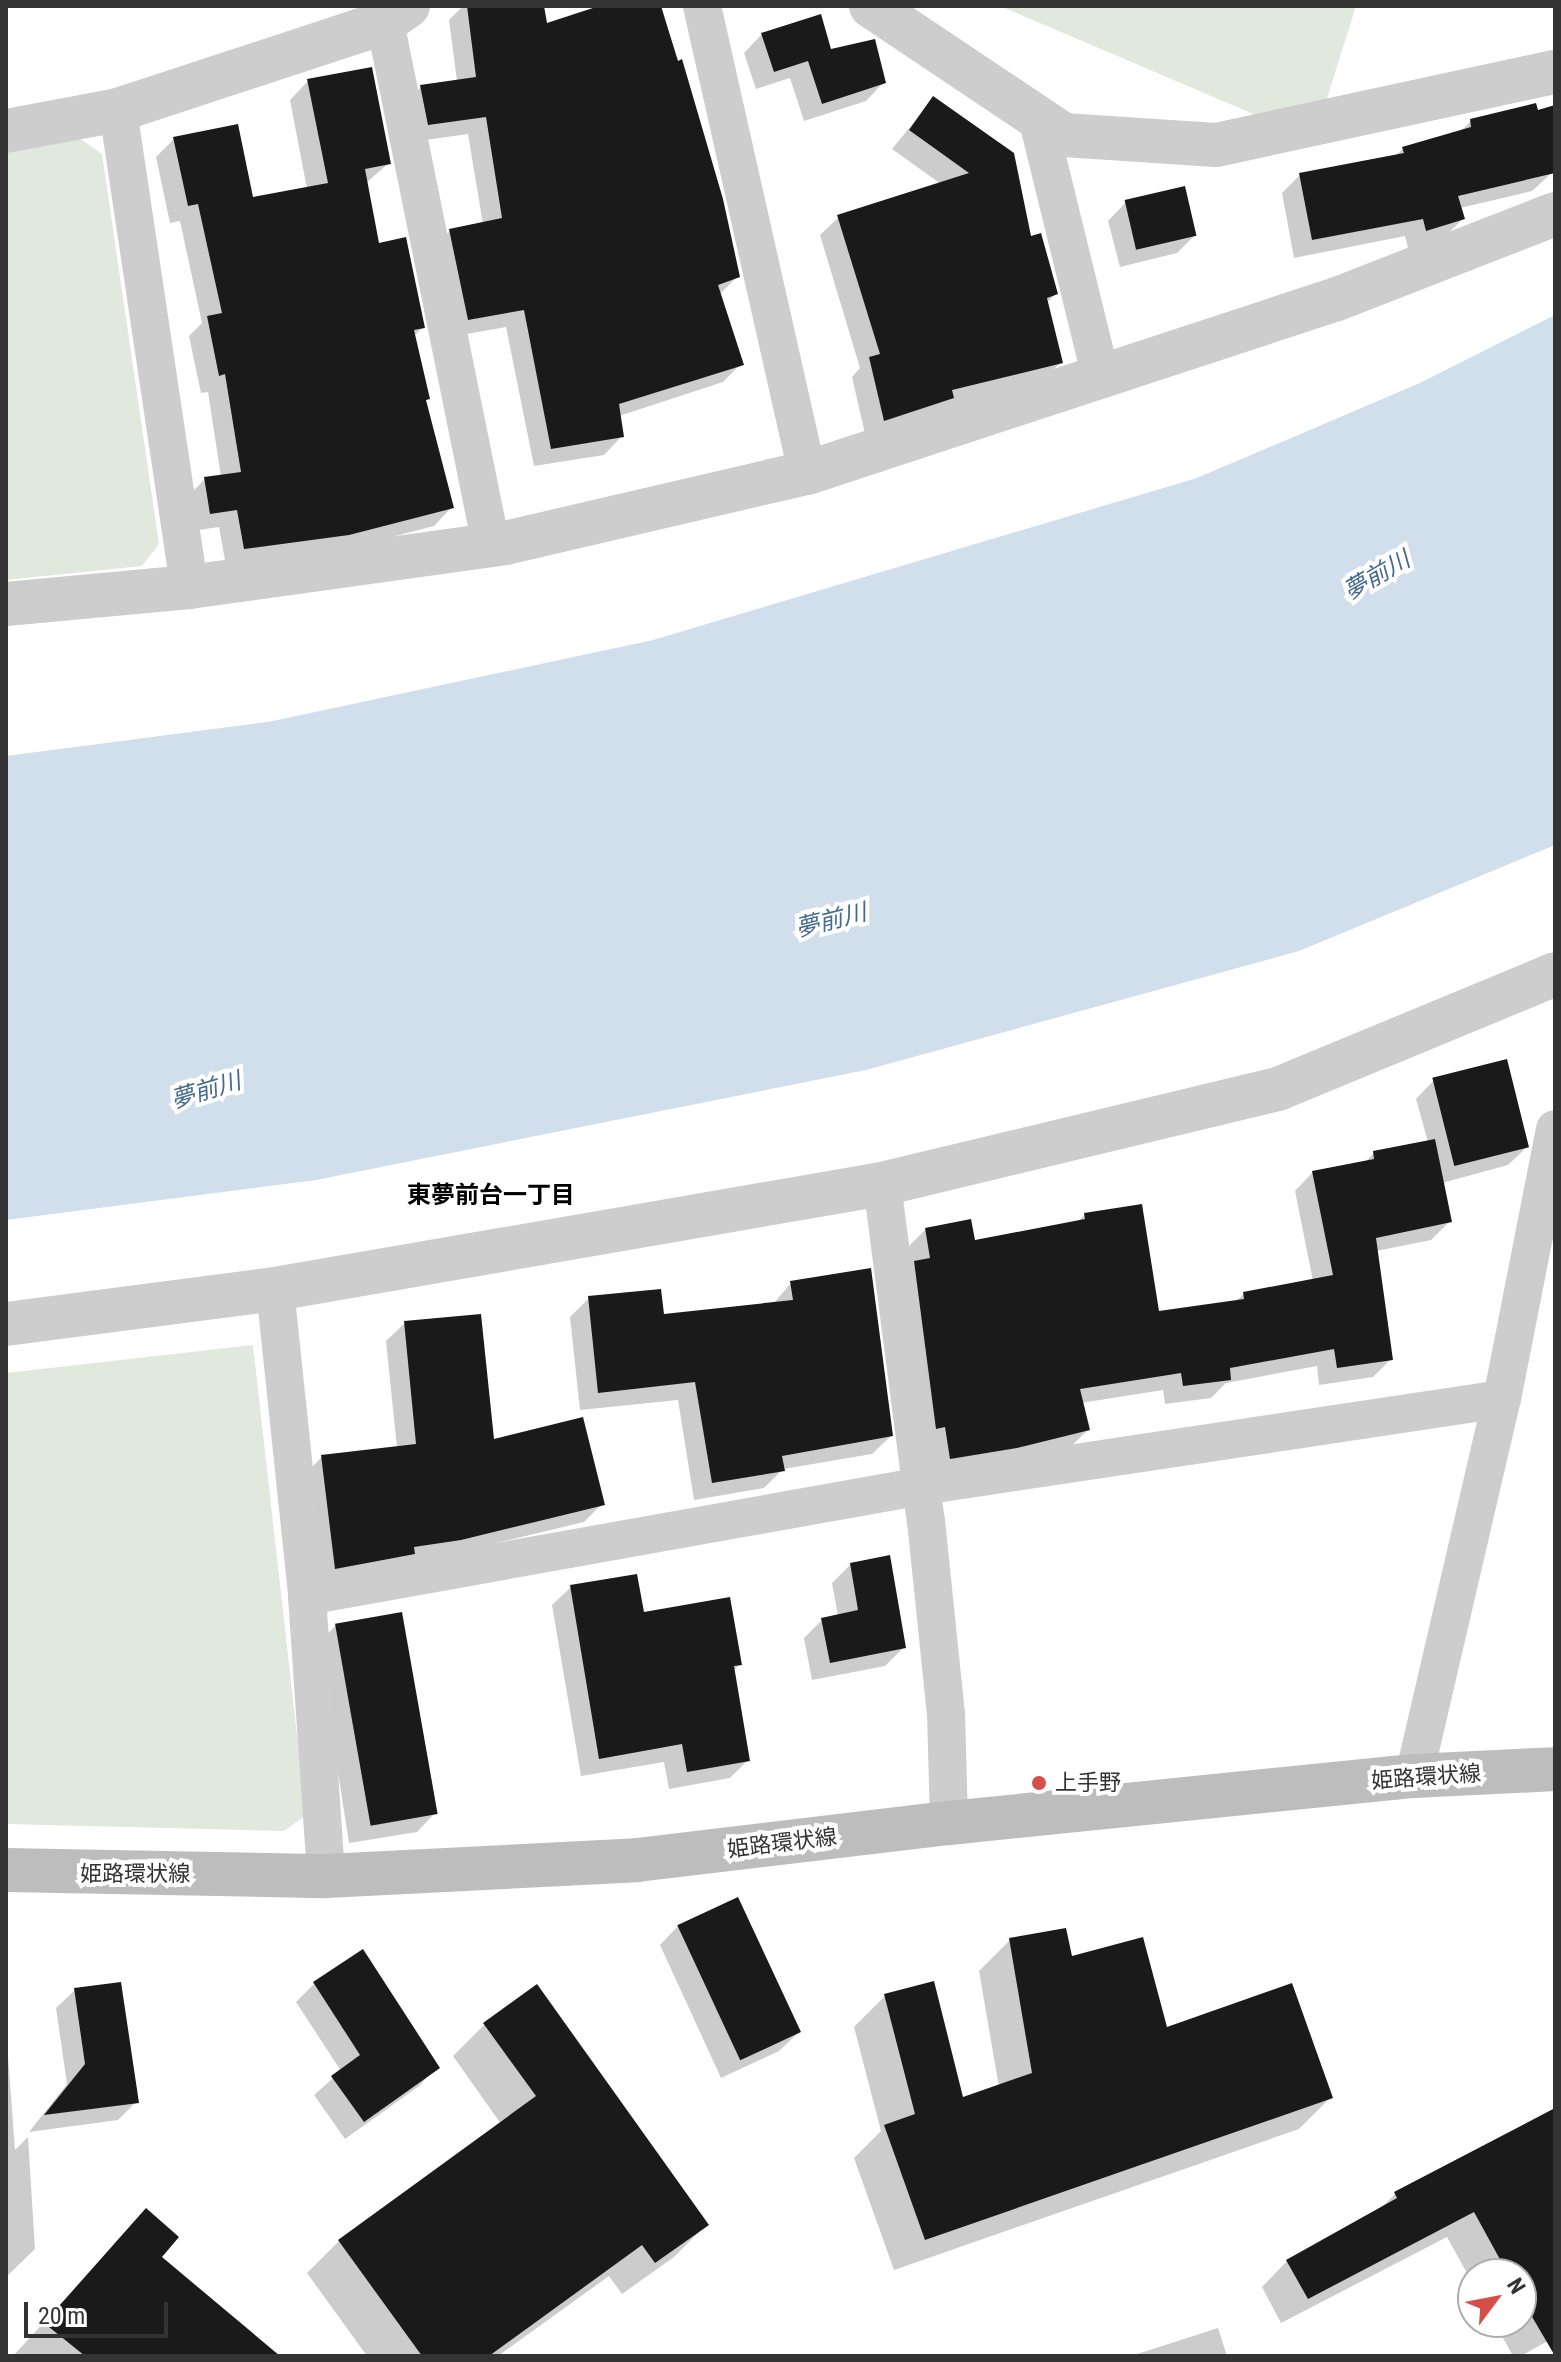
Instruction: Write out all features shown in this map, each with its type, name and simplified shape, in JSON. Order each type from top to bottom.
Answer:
[{"type":"main road","name":"姫路環状線","points":[[6,1870],[326,1876],[637,1860],[949,1823],[1414,1776],[1555,1769]]},
{"type":"street","points":[[702,6],[807,473]]},
{"type":"street","points":[[871,6],[1064,135],[1216,145],[1555,72]]},
{"type":"street","points":[[6,131],[118,110],[396,14],[491,545]]},
{"type":"street","points":[[118,110],[189,587]]},
{"type":"street","points":[[1037,117],[1101,377]]},
{"type":"street","points":[[6,604],[189,587],[491,545],[807,473],[1337,299],[1555,214]]},
{"type":"street","points":[[6,1324],[275,1289],[882,1184],[1278,1089],[1555,974]]},
{"type":"street","points":[[1414,1776],[1502,1399],[1555,1129]]},
{"type":"street","points":[[882,1184],[922,1486],[946,1713],[949,1823]]},
{"type":"street","points":[[275,1289],[307,1596],[326,1876]]},
{"type":"street","points":[[307,1596],[922,1486],[1502,1399]]},
{"type":"shaded area","points":[[1000,6],[1356,6],[1314,140]]},
{"type":"shaded area","points":[[79,138],[102,154],[159,544],[142,566],[6,580],[6,152]]},
{"type":"shaded area","points":[[253,1345],[306,1815],[284,1831],[6,1824],[6,1373]]},
{"type":"water","name":"夢前川","points":[[1555,315],[1555,845],[1299,951],[866,1070],[316,1180],[6,1220],[6,756],[268,722],[653,640],[1197,478],[1420,383]]},
{"type":"building","points":[[467,6],[544,6],[547,23],[599,6],[661,6],[678,61],[682,59],[723,199],[740,277],[718,285],[744,365],[619,404],[624,437],[551,449],[524,310],[468,320],[449,229],[502,218],[486,117],[428,125],[420,85],[476,77]]},
{"type":"building","points":[[821,14],[831,49],[875,39],[886,83],[822,104],[808,61],[774,72],[761,33]]},
{"type":"building","points":[[372,67],[391,164],[365,169],[379,243],[406,237],[425,328],[414,330],[430,399],[426,400],[454,508],[349,535],[244,549],[237,510],[210,514],[204,477],[241,472],[225,374],[219,376],[207,316],[222,313],[198,204],[188,206],[173,137],[238,124],[253,197],[328,183],[307,79]]},
{"type":"building","points":[[933,96],[1014,153],[1031,236],[1041,233],[1058,294],[1047,298],[1063,363],[952,390],[954,398],[884,421],[869,357],[880,354],[837,215],[969,173],[909,130]]},
{"type":"building","points":[[1536,103],[1538,110],[1555,105],[1555,173],[1458,196],[1465,219],[1426,231],[1423,219],[1312,240],[1299,173],[1404,153],[1402,147],[1471,127],[1470,119]]},
{"type":"building","points":[[1185,186],[1196,236],[1136,250],[1125,200]]},
{"type":"building","points":[[1507,1059],[1529,1147],[1454,1166],[1432,1078]]},
{"type":"building","points":[[1435,1139],[1452,1222],[1376,1238],[1393,1360],[1337,1368],[1334,1349],[1230,1368],[1231,1380],[1183,1386],[1181,1373],[1080,1389],[1090,1430],[1017,1448],[950,1459],[945,1427],[936,1429],[914,1261],[930,1258],[925,1228],[971,1219],[975,1240],[1085,1219],[1084,1213],[1142,1204],[1159,1311],[1244,1299],[1243,1292],[1333,1275],[1312,1171],[1374,1159],[1373,1151]]},
{"type":"building","points":[[871,1268],[893,1436],[782,1456],[785,1471],[712,1483],[695,1382],[598,1393],[588,1296],[661,1289],[664,1314],[793,1300],[790,1281]]},
{"type":"building","points":[[481,1314],[494,1439],[583,1417],[605,1505],[461,1540],[414,1547],[415,1554],[335,1569],[321,1455],[416,1444],[404,1321]]},
{"type":"building","points":[[890,1555],[906,1648],[830,1663],[821,1618],[858,1610],[850,1563]]},
{"type":"building","points":[[637,1574],[644,1612],[730,1597],[742,1665],[734,1666],[750,1761],[687,1772],[682,1744],[599,1759],[570,1585]]},
{"type":"building","points":[[402,1612],[438,1814],[371,1826],[335,1624]]},
{"type":"building","points":[[738,1897],[801,2032],[740,2060],[677,1925]]},
{"type":"building","points":[[1066,1928],[1072,1956],[1143,1937],[1167,2027],[1292,1983],[1333,2098],[925,2240],[884,2125],[915,2114],[884,1994],[934,1981],[963,2097],[1032,2073],[1009,1938]]},
{"type":"building","points":[[363,1949],[440,2068],[364,2122],[331,2076],[360,2055],[313,1982]]},
{"type":"building","points":[[121,1982],[139,2103],[44,2115],[85,2064],[74,1988]]},
{"type":"building","points":[[537,1984],[709,2225],[655,2263],[642,2245],[489,2356],[422,2356],[338,2240],[536,2096],[483,2023]]},
{"type":"building","points":[[1555,2108],[1555,2356],[1537,2325],[1537,2258],[1499,2258],[1474,2212],[1308,2299],[1286,2260],[1397,2198],[1394,2192]]},
{"type":"building","points":[[146,2208],[179,2237],[162,2257],[280,2356],[85,2356],[44,2323]]},
{"type":"place","name":"上手野","points":[[1039,1783]]},
{"type":"district","name":"東夢前台一丁目","points":[[491,1196]]}]
